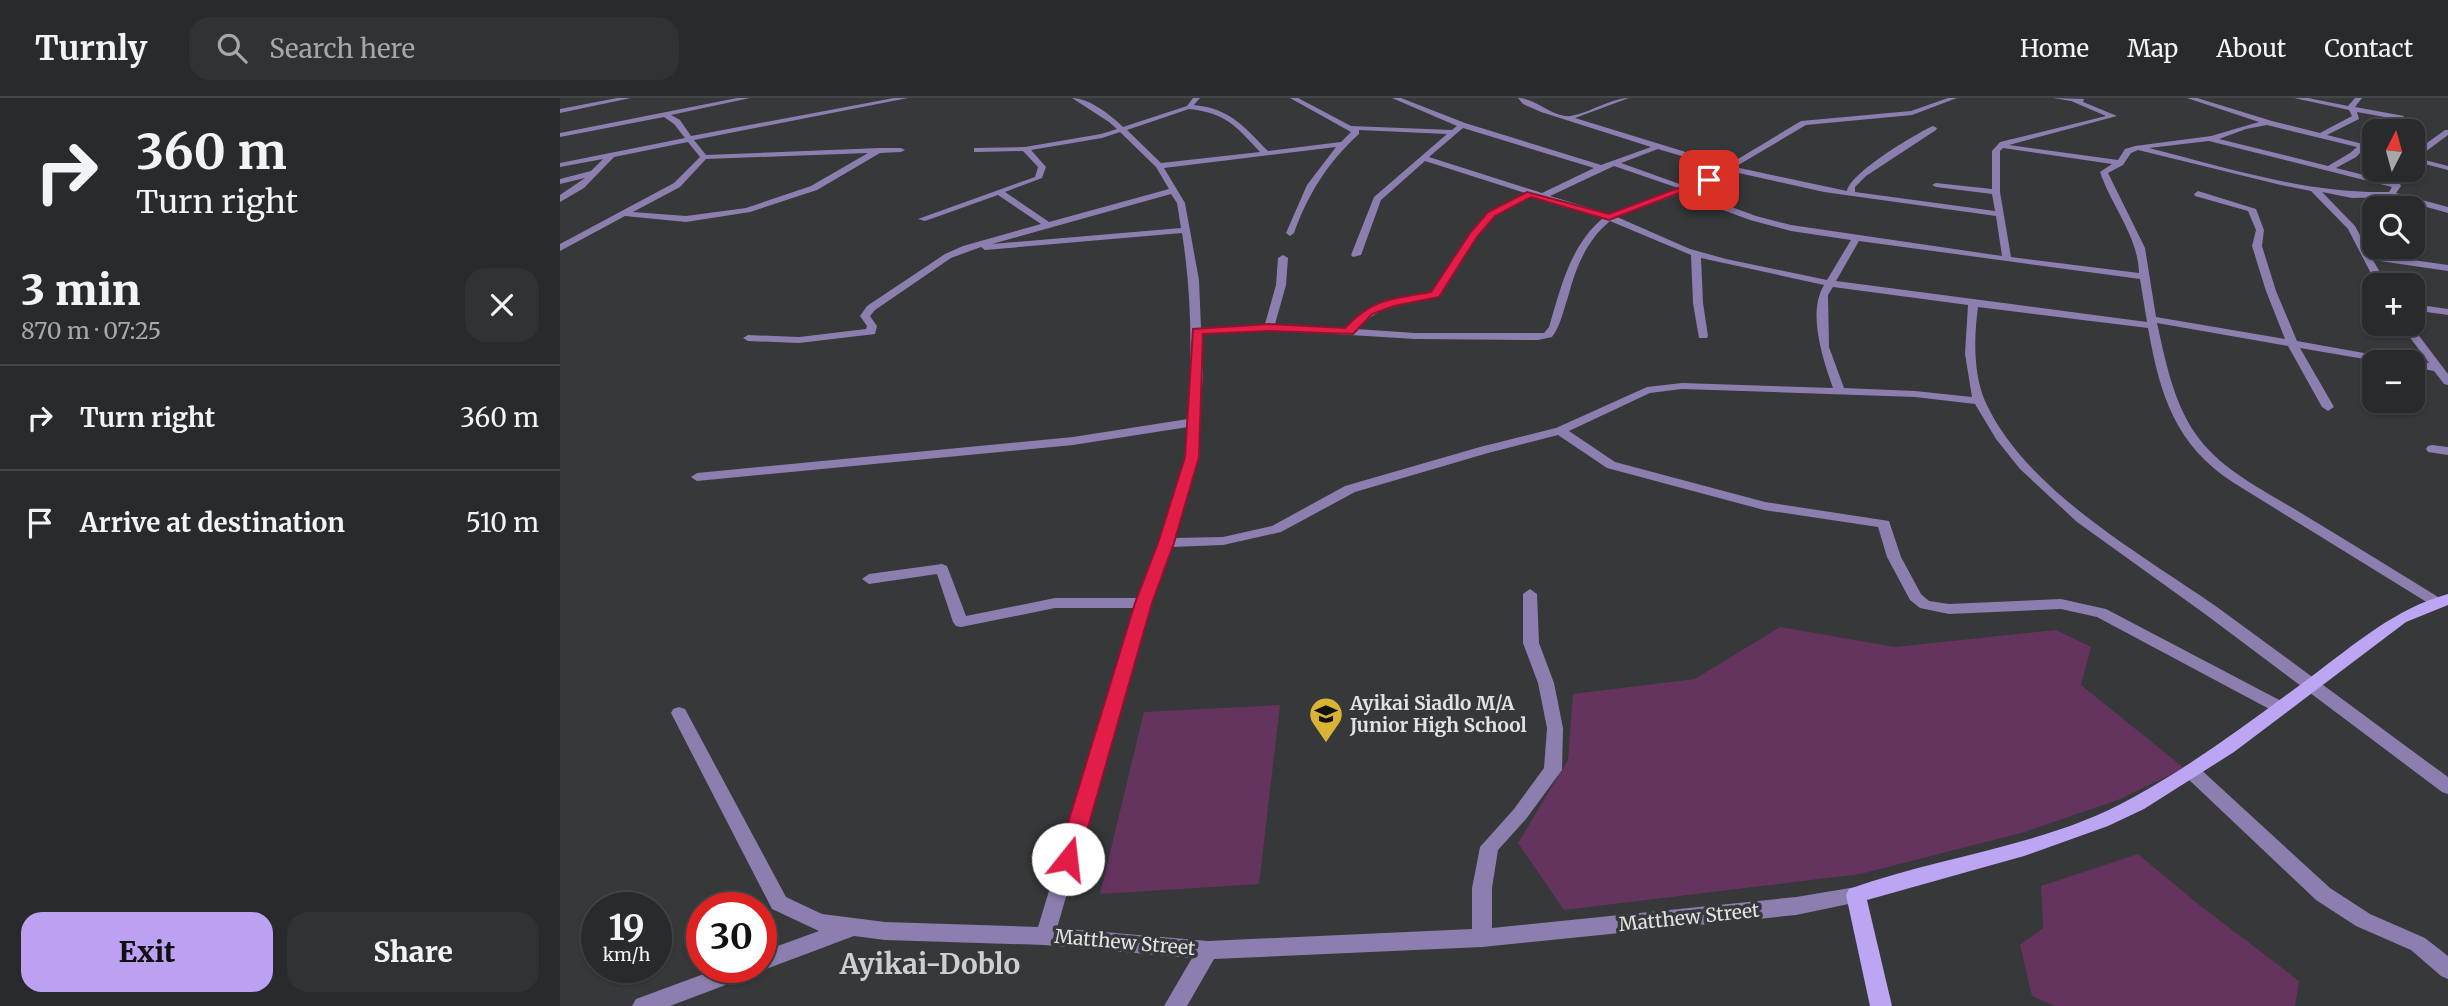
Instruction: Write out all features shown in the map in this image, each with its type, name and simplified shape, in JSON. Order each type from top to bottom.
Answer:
[{"type":"main road","points":[[1881,1006],[1856,895],[2024,848],[2102,821],[2138,804],[2228,747],[2401,618],[2443,601]]},
{"type":"street","points":[[560,111],[628,98]]},
{"type":"street","points":[[560,135],[747,98]]},
{"type":"street","points":[[560,164],[905,98]]},
{"type":"street","name":"Matthew Street","points":[[1075,98],[1097,110],[1121,129],[1159,166],[1181,203],[1194,280],[1197,331],[1194,422],[1192,457],[1166,543],[1144,603],[1045,936],[1208,950],[1482,938],[1796,906],[1856,895]]},
{"type":"street","points":[[1189,107],[1197,98]]},
{"type":"street","points":[[1290,233],[1301,199],[1315,177],[1356,132],[1293,98]]},
{"type":"street","points":[[1395,98],[1462,125],[1601,168]]},
{"type":"street","points":[[1511,100],[1521,98],[1532,106],[1568,118],[1729,167],[1797,184],[1999,214]]},
{"type":"street","points":[[1568,118],[1628,98]]},
{"type":"street","points":[[1197,331],[1269,327],[1415,336],[1548,335],[1554,327],[1578,251],[1598,224],[1609,217],[1709,180],[1804,123],[1912,113],[1954,98]]},
{"type":"street","points":[[2007,259],[1996,192],[1996,151],[2002,146],[2113,116],[2074,101],[2056,98]]},
{"type":"street","points":[[2074,101],[2088,98]]},
{"type":"street","points":[[2190,98],[2362,146]]},
{"type":"street","points":[[2297,98],[2401,118]]},
{"type":"street","points":[[2351,107],[2360,98]]},
{"type":"street","points":[[977,150],[1025,149],[1102,136],[1189,107],[1215,108],[1236,120],[1266,153]]},
{"type":"street","points":[[2320,136],[2356,117],[2351,107]]},
{"type":"street","points":[[666,115],[677,122],[704,157]]},
{"type":"street","points":[[2270,122],[2207,138],[2137,148],[2128,151],[2120,163],[2104,172],[2110,191],[2128,217],[2144,265],[2165,385],[2185,427],[2199,449],[2214,463],[2443,601]]},
{"type":"street","points":[[1356,255],[1377,200],[1462,125]]},
{"type":"street","points":[[1352,128],[1455,132]]},
{"type":"street","points":[[1851,194],[1851,187],[1863,174],[1933,128]]},
{"type":"street","points":[[2426,148],[2448,132]]},
{"type":"street","points":[[2207,138],[2397,186],[2391,194]]},
{"type":"street","points":[[1159,166],[1343,144]]},
{"type":"street","points":[[1541,197],[1601,168],[1659,146]]},
{"type":"street","points":[[2002,146],[2120,163]]},
{"type":"street","points":[[2330,168],[2353,155],[2362,146]]},
{"type":"street","points":[[2137,148],[2223,170],[2353,195],[2391,194],[2448,210]]},
{"type":"street","points":[[922,219],[1038,178],[1042,167],[1025,149]]},
{"type":"street","points":[[627,214],[686,219],[747,210],[814,188],[880,150]]},
{"type":"street","points":[[560,248],[677,185],[704,157],[901,150]]},
{"type":"street","points":[[560,199],[582,186],[612,155]]},
{"type":"street","points":[[1423,159],[1609,217],[1696,254],[1829,282],[1973,304],[2153,322],[2362,356]]},
{"type":"street","points":[[2426,162],[2448,168]]},
{"type":"street","points":[[1614,163],[1753,218],[1791,228],[2144,277]]},
{"type":"street","points":[[560,182],[592,173]]},
{"type":"street","points":[[1936,185],[1996,192]]},
{"type":"street","points":[[2314,188],[2352,228],[2362,247]]},
{"type":"street","points":[[748,338],[799,340],[872,332],[872,326],[865,316],[871,308],[948,256],[1046,224],[1175,190]]},
{"type":"street","points":[[1001,193],[1046,224]]},
{"type":"street","points":[[1349,331],[1367,311],[1435,295],[1473,235],[1492,214],[1530,194]]},
{"type":"street","points":[[2198,194],[2252,209],[2260,230],[2257,247],[2271,291],[2293,345],[2328,407]]},
{"type":"street","points":[[966,248],[1186,230]]},
{"type":"street","points":[[1840,392],[1824,347],[1823,295],[1856,239]]},
{"type":"street","points":[[1696,254],[1698,303],[1703,336]]},
{"type":"street","points":[[1269,327],[1281,285],[1283,258]]},
{"type":"street","points":[[2387,259],[2448,268]]},
{"type":"street","points":[[1973,304],[1969,340],[1979,401],[2015,455],[2055,495],[2113,543],[2448,787]]},
{"type":"street","points":[[2425,309],[2448,312]]},
{"type":"street","points":[[2414,336],[2448,382]]},
{"type":"street","points":[[2425,366],[2438,368]]},
{"type":"street","points":[[1166,543],[1223,541],[1276,529],[1350,489],[1560,431],[1647,390],[1682,386],[1915,394],[1979,401]]},
{"type":"street","points":[[697,477],[1073,441],[1194,422]]},
{"type":"street","points":[[1560,431],[1611,465],[1764,506],[1884,524],[1894,557],[1915,597],[1925,605],[1949,609],[2061,604],[2101,613],[2279,707]]},
{"type":"street","points":[[2432,449],[2448,451]]},
{"type":"street","points":[[869,579],[942,569],[961,622],[1055,603],[1144,603]]},
{"type":"street","points":[[1482,938],[1482,888],[1489,847],[1520,814],[1553,770],[1555,728],[1546,683],[1531,643],[1530,594]]},
{"type":"street","points":[[680,713],[779,903],[820,923],[853,928],[1045,936]]},
{"type":"street","points":[[2191,771],[2323,894],[2363,920],[2418,944],[2448,969]]},
{"type":"street","points":[[777,955],[853,928]]},
{"type":"street","points":[[1175,1006],[1208,950]]},
{"type":"street","points":[[643,1006],[705,983]]},
{"type":"shaded area","points":[[1780,627],[1895,647],[2056,630],[2091,647],[2081,685],[2184,768],[2118,800],[2021,833],[1860,874],[1564,910],[1518,843],[1568,760],[1573,694],[1695,679]]},
{"type":"shaded area","points":[[1280,705],[1259,884],[1100,894],[1144,712]]},
{"type":"shaded area","points":[[2138,854],[2299,981],[2295,1006],[2055,1006],[2032,996],[2020,945],[2043,928],[2041,886]]},
{"type":"place","name":"Ayikai Siadlo M/A Junior High School","points":[[1326,744]]},
{"type":"district","name":"Ayikai-Doblo","points":[[930,964]]},
{"type":"route","points":[[1068,859],[1144,603],[1166,543],[1192,457],[1197,331],[1269,327],[1349,331],[1367,311],[1435,295],[1473,235],[1492,214],[1530,194],[1609,217],[1709,180]]}]
